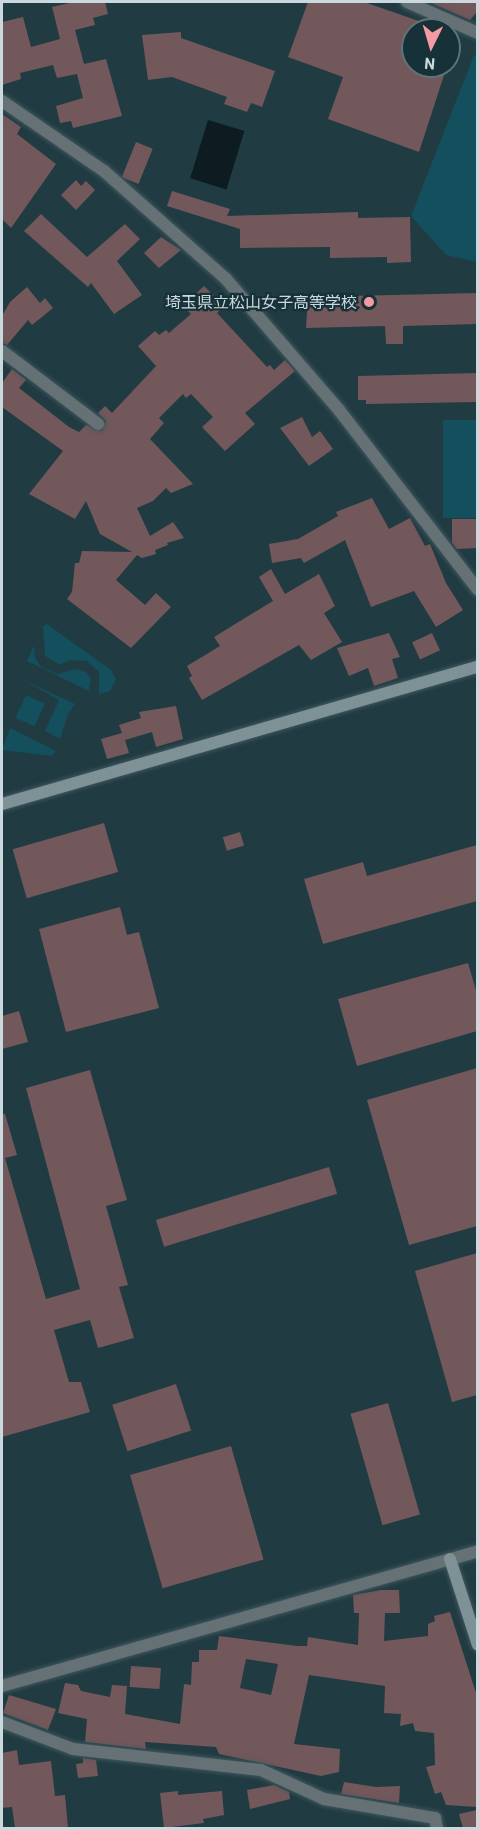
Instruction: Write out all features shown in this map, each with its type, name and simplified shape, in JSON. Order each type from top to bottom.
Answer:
[{"type":"street","points":[[406,2],[477,33]]},
{"type":"street","points":[[2,101],[104,171],[226,279],[339,410],[477,590]]},
{"type":"street","points":[[2,351],[98,424]]},
{"type":"street","points":[[2,804],[477,667]]},
{"type":"street","points":[[2,1686],[477,1551]]},
{"type":"street","points":[[450,1558],[477,1645]]},
{"type":"street","points":[[2,1722],[73,1749],[261,1770],[324,1799],[435,1818],[437,1828]]},
{"type":"shaded area","points":[[474,55],[478,57],[477,262],[446,255],[411,216]]},
{"type":"shaded area","points":[[208,120],[244,131],[227,189],[190,178]]},
{"type":"shaded area","points":[[443,420],[477,420],[477,518],[443,518]]},
{"type":"shaded area","points":[[47,624],[111,670],[116,679],[110,691],[99,694],[99,672],[87,661],[70,660],[60,665],[45,656],[43,627]]},
{"type":"shaded area","points":[[34,645],[35,657],[41,667],[57,674],[75,669],[86,672],[91,679],[89,691],[27,661]]},
{"type":"shaded area","points":[[21,679],[75,704],[68,714],[60,739],[45,731],[59,700]]},
{"type":"shaded area","points":[[26,695],[45,704],[34,727],[15,718]]},
{"type":"shaded area","points":[[10,728],[56,751],[51,756],[2,750]]},
{"type":"building","points":[[74,2],[105,2],[108,14],[93,18],[95,25],[75,30],[84,64],[106,59],[122,116],[73,128],[71,121],[60,123],[56,106],[83,98],[77,74],[57,78],[53,65],[20,73],[21,79],[2,85],[2,22],[23,17],[31,47],[60,39],[52,7]]},
{"type":"building","points":[[308,2],[364,2],[410,18],[401,18],[401,78],[443,78],[419,152],[328,119],[343,77],[288,57]]},
{"type":"building","points":[[429,2],[477,2],[477,12],[470,20]]},
{"type":"building","points":[[181,32],[181,38],[275,71],[262,107],[251,103],[247,112],[224,104],[227,97],[172,77],[148,80],[142,35]]},
{"type":"building","points":[[2,114],[21,127],[17,134],[56,164],[11,228],[2,219]]},
{"type":"building","points":[[136,142],[153,149],[138,184],[122,177]]},
{"type":"building","points":[[76,180],[81,186],[86,181],[95,190],[76,210],[61,195]]},
{"type":"building","points":[[172,191],[230,209],[227,216],[358,212],[358,218],[410,217],[411,262],[387,263],[387,257],[330,258],[330,247],[240,248],[240,229],[167,206]]},
{"type":"building","points":[[41,214],[87,257],[125,224],[140,239],[117,261],[142,295],[114,314],[91,283],[88,287],[24,231]]},
{"type":"building","points":[[161,237],[181,250],[159,268],[144,253]]},
{"type":"building","points":[[204,286],[224,306],[217,313],[267,367],[270,365],[274,370],[285,360],[295,371],[245,413],[255,424],[225,451],[202,427],[213,417],[191,394],[186,398],[183,394],[159,418],[164,423],[150,439],[193,484],[171,493],[166,488],[153,501],[137,508],[150,536],[173,522],[184,538],[167,543],[168,545],[155,550],[156,554],[142,558],[137,555],[116,580],[145,605],[156,593],[171,607],[131,648],[67,599],[72,592],[75,563],[79,563],[82,551],[132,552],[100,534],[86,501],[75,519],[29,494],[63,451],[2,407],[2,383],[12,369],[26,380],[19,388],[69,427],[79,432],[86,425],[102,431],[106,421],[98,413],[105,406],[112,413],[156,366],[138,346],[155,331],[159,335],[166,330],[169,333],[191,314],[183,306]]},
{"type":"building","points":[[27,287],[40,303],[45,298],[53,308],[32,325],[28,320],[7,345],[2,343],[2,316],[10,302]]},
{"type":"building","points":[[477,293],[477,324],[403,326],[403,344],[386,344],[385,326],[306,328],[308,297]]},
{"type":"building","points":[[477,373],[477,402],[366,404],[366,400],[358,400],[358,376]]},
{"type":"building","points":[[302,417],[312,437],[320,431],[333,449],[309,466],[280,428]]},
{"type":"building","points":[[372,498],[389,529],[410,518],[425,546],[430,544],[446,583],[463,610],[436,627],[414,591],[371,607],[345,540],[304,563],[301,558],[272,563],[269,544],[298,539],[338,516],[336,512]]},
{"type":"building","points":[[452,519],[477,519],[477,548],[457,549],[452,543]]},
{"type":"building","points":[[271,569],[285,594],[319,574],[335,606],[324,613],[342,642],[311,660],[299,645],[202,700],[189,678],[192,676],[187,666],[220,646],[214,637],[273,601],[259,577]]},
{"type":"building","points":[[389,633],[400,657],[392,659],[398,678],[374,686],[368,668],[349,676],[337,648]]},
{"type":"building","points":[[432,633],[440,650],[420,660],[412,642]]},
{"type":"building","points":[[176,706],[183,739],[156,747],[152,732],[125,740],[129,753],[107,759],[101,739],[122,733],[119,725],[141,718],[139,712]]},
{"type":"building","points":[[104,823],[118,872],[27,898],[13,849]]},
{"type":"building","points":[[240,832],[244,845],[227,851],[223,837]]},
{"type":"building","points":[[477,845],[477,901],[323,944],[304,879],[363,862],[367,876]]},
{"type":"building","points":[[120,907],[127,935],[139,932],[159,1008],[66,1032],[39,929]]},
{"type":"building","points":[[468,963],[477,994],[477,1031],[357,1066],[338,999]]},
{"type":"building","points":[[19,1011],[28,1042],[2,1049],[2,1016]]},
{"type":"building","points":[[477,1068],[477,1226],[409,1245],[367,1100]]},
{"type":"building","points":[[90,1070],[127,1200],[106,1206],[128,1285],[119,1287],[134,1338],[98,1348],[90,1320],[54,1330],[69,1382],[81,1382],[90,1412],[2,1437],[2,1114],[5,1114],[17,1155],[5,1158],[46,1299],[80,1289],[26,1088]]},
{"type":"building","points":[[329,1167],[337,1194],[164,1247],[156,1220]]},
{"type":"building","points":[[477,1253],[477,1395],[452,1402],[415,1271]]},
{"type":"building","points":[[176,1384],[191,1431],[127,1451],[112,1405]]},
{"type":"building","points":[[388,1403],[420,1515],[382,1525],[351,1414]]},
{"type":"building","points":[[231,1446],[264,1559],[163,1588],[130,1475]]},
{"type":"building","points":[[381,1590],[399,1590],[400,1613],[385,1613],[384,1641],[428,1636],[428,1624],[435,1621],[434,1616],[450,1612],[477,1696],[477,1807],[446,1805],[441,1792],[435,1794],[426,1767],[435,1765],[434,1733],[415,1731],[413,1723],[400,1726],[401,1714],[384,1713],[385,1686],[309,1675],[294,1744],[340,1749],[339,1772],[321,1776],[219,1754],[216,1747],[145,1742],[146,1749],[85,1742],[87,1719],[58,1713],[65,1683],[78,1685],[81,1691],[110,1697],[112,1685],[127,1686],[125,1714],[180,1724],[184,1684],[191,1685],[192,1662],[199,1662],[199,1650],[217,1650],[219,1636],[297,1646],[307,1646],[308,1637],[358,1645],[359,1613],[354,1613],[353,1595]],"holes":[[[246,1659],[278,1664],[271,1695],[240,1688]]]},
{"type":"building","points":[[131,1666],[161,1668],[159,1689],[130,1687]]},
{"type":"building","points":[[9,1695],[56,1709],[48,1730],[3,1713]]},
{"type":"building","points":[[17,1750],[19,1765],[51,1761],[55,1796],[65,1795],[68,1828],[15,1828],[12,1807],[2,1808],[2,1753]]},
{"type":"building","points":[[83,1758],[96,1760],[98,1776],[78,1778],[76,1764],[83,1763]]},
{"type":"building","points":[[344,1782],[376,1787],[400,1786],[399,1803],[341,1794]]},
{"type":"building","points":[[274,1785],[289,1792],[290,1799],[250,1809],[247,1790]]},
{"type":"building","points":[[178,1791],[178,1795],[222,1791],[224,1815],[203,1819],[204,1823],[164,1828],[160,1793]]},
{"type":"building","points":[[477,1810],[477,1828],[463,1828],[459,1814]]},
{"type":"place","name":"埼玉県立松山女子高等学校","points":[[369,302]]}]
